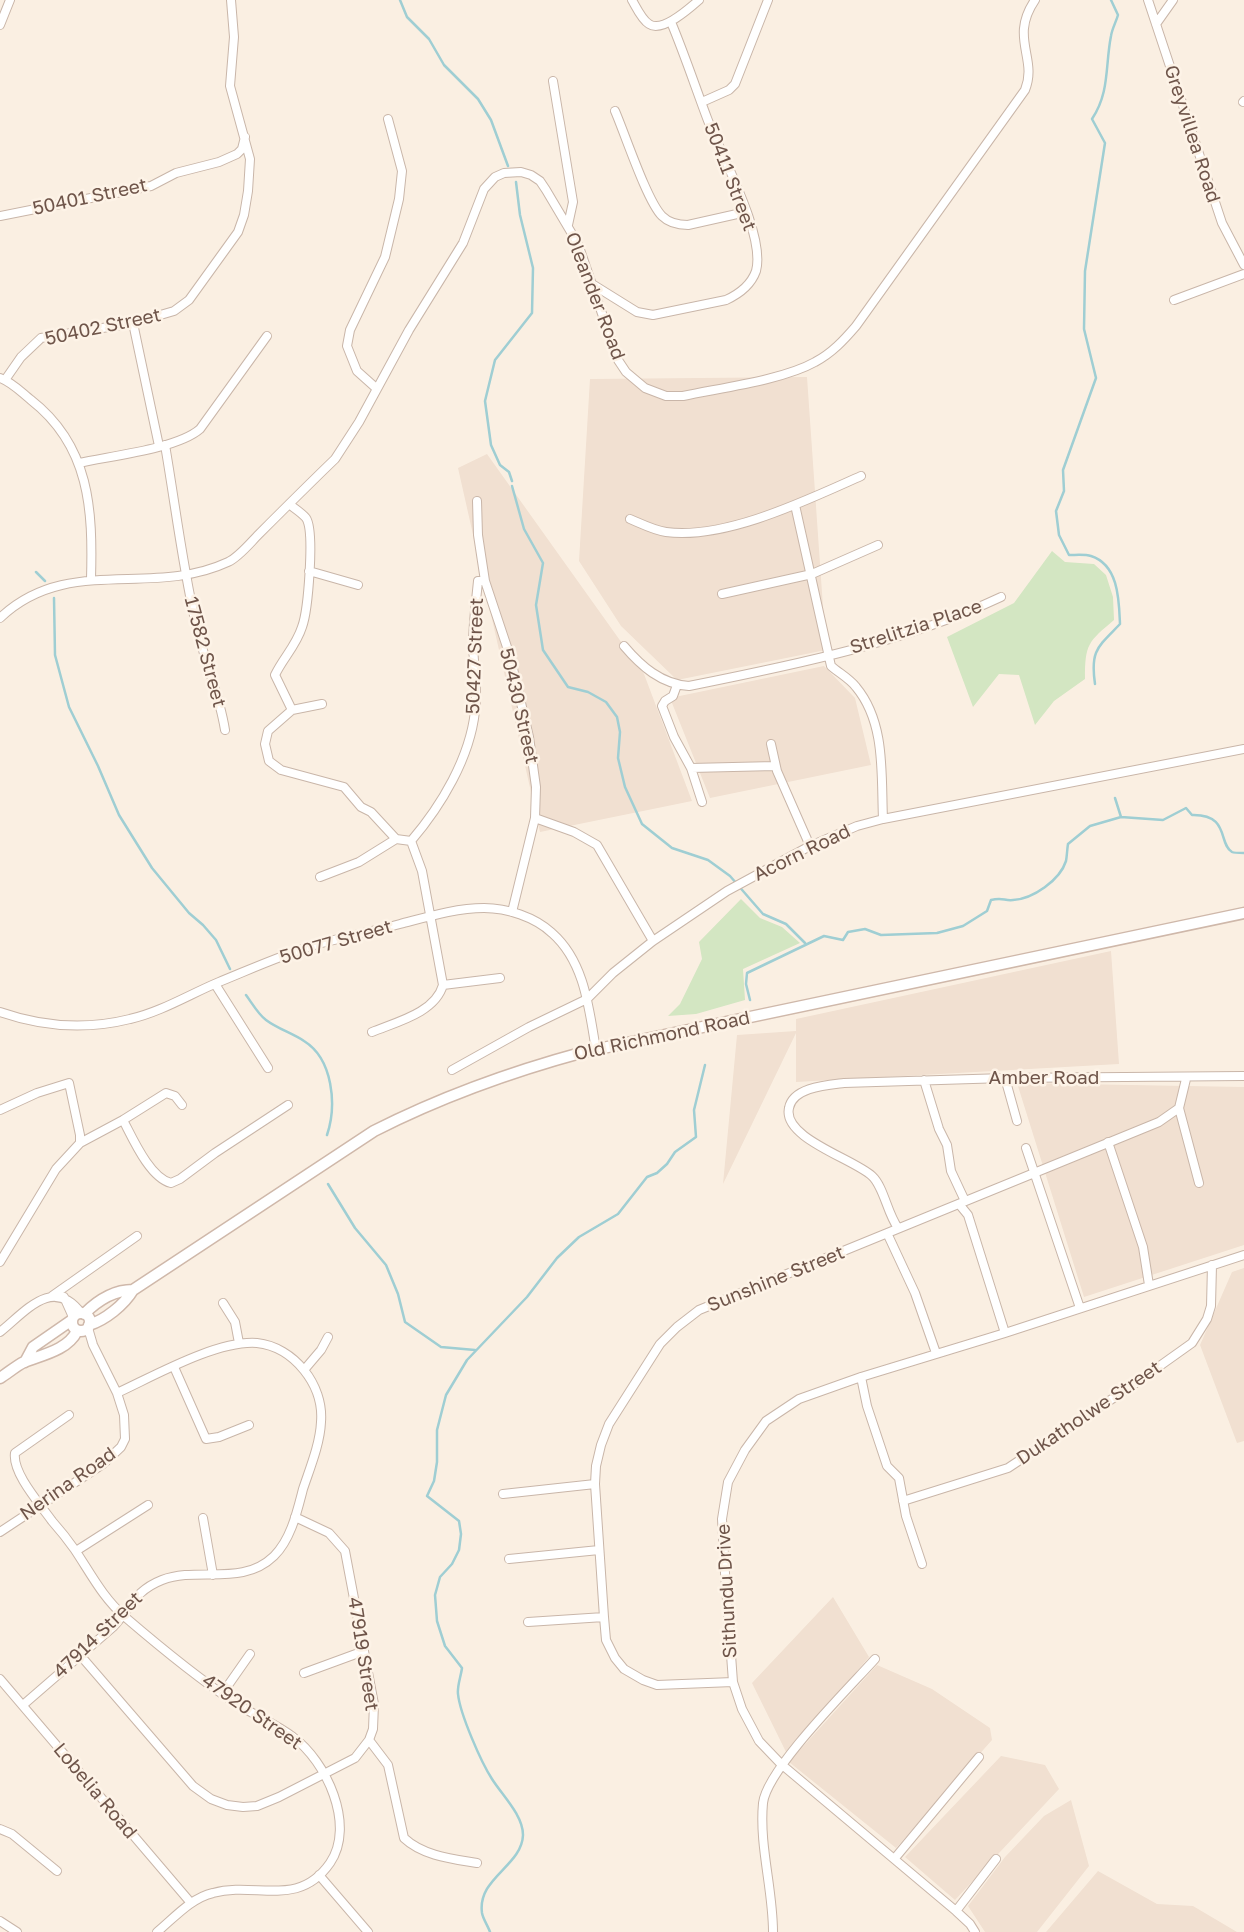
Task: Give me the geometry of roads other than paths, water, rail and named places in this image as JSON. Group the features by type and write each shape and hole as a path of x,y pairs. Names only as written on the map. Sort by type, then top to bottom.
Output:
{"street":[{"path":"0,25 10,0"},
{"name":"50402 Street","path":"3,379 41,338 133,323 162,316 184,304 238,232 244,215 250,151 230,81 234,37 231,0"},
{"path":"632,0 650,25 671,22 699,0"},
{"path":"702,102 729,90 735,84 768,0"},
{"name":"Oleander Road","path":"0,618 10,608 53,586 90,579 129,580 185,574 231,561 335,459 359,422 409,330 463,243 488,183 504,173 521,172 540,181 578,244 618,360 626,372 645,388 666,396 683,396 792,372 816,362 831,352 856,326 1025,90 1028,77 1023,25 1026,12 1035,0"},
{"name":"Greyvillea Road","path":"1148,0 1222,223 1244,265"},
{"path":"1156,24 1173,0"},
{"name":"50411 Street","path":"592,284 637,312 653,315 726,300 745,287 757,269 757,255 735,178 671,22"},
{"path":"553,81 573,202 568,225"},
{"path":"615,111 654,205 664,219 678,225 688,225 746,212"},
{"path":"376,388 351,363 347,346 350,330 385,257 399,199 402,171 387,119"},
{"name":"50401 Street","path":"0,216 151,186 176,173 225,160 237,154 243,148 245,135"},
{"path":"1174,300 1244,274"},
{"name":"17582 Street","path":"133,323 162,445 198,635 221,706 225,730"},
{"path":"79,463 187,439 200,429 267,336"},
{"path":"3,379 45,411 60,428 79,463 91,509 90,579"},
{"path":"630,519 663,531 692,533 737,524 795,505 861,477"},
{"name":"50430 Street","path":"477,501 482,581 510,656 529,737 536,787 535,818 512,912"},
{"path":"289,504 306,519 310,533 303,626 291,652 275,675 292,710"},
{"path":"795,505 830,656"},
{"path":"722,594 812,574 878,545"},
{"path":"309,571 358,585"},
{"name":"50427 Street","path":"411,841 429,820 456,774 472,729 477,691 473,644 482,581"},
{"name":"Strelitzia Place","path":"677,685 689,686 830,656 954,618 1001,597"},
{"path":"624,646 644,668 677,685 673,696 662,706 674,737 691,768 702,802"},
{"name":"Strelitzia Place","path":"830,656 831,666 855,685 873,718 878,736 883,819"},
{"path":"322,704 292,710 268,731 265,737 266,752 274,766 344,787 361,807 371,812 396,839"},
{"path":"771,744 775,766 810,846"},
{"name":"Acorn Road","path":"452,1070 529,1027 587,999 653,941 727,891 810,846 857,826 1244,749"},
{"path":"691,768 775,766"},
{"path":"535,818 574,832 597,845 653,941"},
{"path":"320,877 359,862 396,839 411,841 422,871 443,985 440,995 413,1015 372,1032"},
{"name":"50077 Street","path":"0,1012 43,1024 93,1025 133,1019 316,945 431,916 486,908 533,919 553,933 575,961 587,999 596,1050"},
{"name":"Old Richmond Road","path":"0,1378 25,1362 41,1357 68,1342 100,1301 115,1293 132,1290 374,1130 414,1110 487,1080 596,1050 1244,913"},
{"path":"443,985 500,978"},
{"path":"215,984 268,1068"},
{"name":"Amber Road","path":"898,1228 889,1217 880,1187 873,1177 819,1145 788,1120 789,1104 797,1096 819,1087 844,1083 1005,1078 1186,1079 1244,1076"},
{"path":"1005,1078 1017,1121"},
{"path":"1186,1079 1179,1108 1199,1183"},
{"path":"924,1080 1005,1333"},
{"path":"0,1110 37,1093 69,1083 80,1143"},
{"path":"0,1262 56,1169 80,1143 123,1121 166,1093 175,1096 181,1105"},
{"path":"123,1121 146,1162 162,1180 171,1183 288,1105"},
{"name":"Sunshine Street","path":"733,1682 657,1685 624,1669 606,1640 596,1466 608,1424 660,1345 699,1310 1159,1122 1179,1108"},
{"path":"1108,1142 1143,1247 1149,1285"},
{"path":"1026,1148 1080,1308"},
{"path":"887,1233 915,1293 936,1353"},
{"path":"0,1332 40,1300 52,1296 137,1236"},
{"name":"Sithundu Drive","path":"975,1932 956,1911 782,1765 759,1741 742,1709 733,1682 722,1519 728,1482 766,1421 799,1399 1244,1255"},
{"name":"Dukatholwe Street","path":"903,1501 1008,1468 1192,1343 1207,1319 1211,1306 1212,1265"},
{"path":"52,1296 64,1297 81,1322 117,1393"},
{"path":"223,1303 235,1322 239,1343"},
{"name":"Old Richmond Road","path":"25,1362 33,1347 81,1322"},
{"path":"304,1370 324,1347 328,1337"},
{"name":"47914 Street","path":"23,1706 123,1616 130,1602 141,1592 162,1580 177,1576 238,1575 256,1570 272,1559 283,1546 295,1517 321,1422 316,1390 304,1370 289,1356 259,1343 239,1343 174,1367 117,1393"},
{"path":"174,1367 206,1439 219,1437 249,1425"},
{"path":"861,1377 867,1406 887,1466 899,1478 912,1538 922,1564"},
{"name":"Nerina Road","path":"0,1532 103,1464 121,1447 126,1430 117,1393"},
{"name":"47920 Street","path":"69,1415 15,1453 15,1465 100,1590 123,1616 222,1693 295,1738 308,1750 332,1790 340,1813 341,1833 330,1863 319,1875"},
{"path":"503,1494 595,1484"},
{"path":"76,1551 148,1505"},
{"name":"47919 Street","path":"80,1655 193,1786 211,1799 243,1807 257,1806 324,1776 355,1758 369,1740 373,1729 374,1704 345,1551 329,1532 295,1517"},
{"path":"203,1518 213,1575"},
{"path":"509,1559 599,1550"},
{"path":"528,1622 604,1617"},
{"path":"304,1673 364,1651"},
{"path":"222,1693 250,1654"},
{"path":"773,1932 765,1864 763,1806 767,1786 782,1765 875,1659"},
{"name":"Lobelia Road","path":"0,1679 191,1903"},
{"path":"369,1740 388,1765 404,1838 425,1851 477,1863"},
{"path":"894,1858 979,1757"},
{"path":"0,1829 12,1835 57,1871"},
{"path":"956,1911 996,1859"},
{"path":"157,1932 204,1895 223,1891 293,1890 319,1875 368,1932"},
{"path":"0,1921 17,1932"}],"waterway":[{"path":"400,0 407,17 429,39 444,65 478,99 491,120 508,166"},
{"path":"1095,684 1094,664 1097,650 1120,624 1116,585 1107,567 1100,561 1089,555 1069,555 1059,535 1056,511 1064,491 1063,470 1096,378 1084,329 1085,271 1105,143 1092,119 1102,99 1111,36 1118,15 1111,0"},
{"path":"512,481 509,472 500,465 491,445 485,401 495,360 532,313 533,268 520,215 516,182"},
{"path":"512,486 524,529 543,563 536,605 543,650 568,687 588,692 606,702 617,717 620,732 618,758 625,787 642,824 672,848 708,860 730,876 763,914 786,924 805,943"},
{"path":"36,572 45,581"},
{"path":"54,598 55,655 69,707 119,815 152,868 189,913 216,940 230,969"},
{"path":"1115,798 1121,817"},
{"path":"750,1000 746,984 747,973 824,936 843,940 848,932 865,929 881,935 937,933 963,926 987,911 991,900 1021,899 1037,892 1063,868 1068,844 1090,826 1121,817 1163,820 1186,808 1192,815 1212,819 1218,824 1228,848 1233,852 1244,853"},
{"path":"246,995 263,1018 304,1041 321,1059 327,1071 332,1097 327,1135"},
{"path":"490,1932 483,1915 482,1901 486,1890 521,1846 523,1835 520,1820 492,1779 472,1738 458,1694 462,1668 445,1646 437,1621 435,1595 440,1577 452,1564 459,1550 461,1534 459,1521 427,1496 434,1481 437,1462 437,1430 446,1395 467,1360 527,1297 557,1258 579,1237 618,1214 647,1177 657,1173 675,1152 696,1137 694,1110 705,1065"},
{"path":"328,1184 355,1228 386,1265 398,1294 405,1322 441,1347 475,1350"}]}
